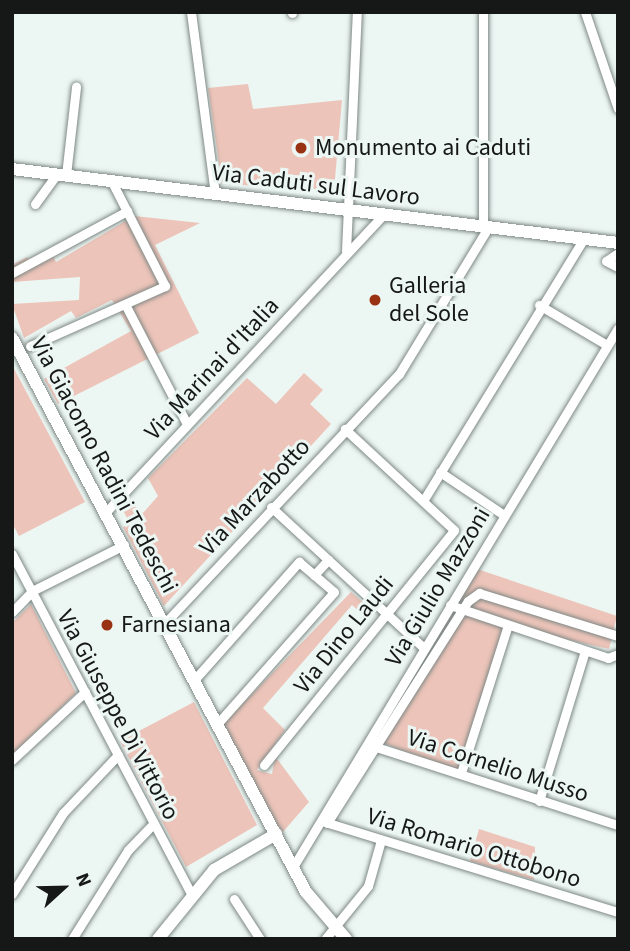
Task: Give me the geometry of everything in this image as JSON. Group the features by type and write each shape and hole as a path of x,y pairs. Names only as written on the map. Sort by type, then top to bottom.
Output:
{"main road":[{"name":"Via Caduti sul Lavoro","path":"12,169 584,238 617,245"},
{"name":"Via Giacomo Radini Tedeschi","path":"12,338 195,678 293,867 346,939"},
{"path":"158,939 191,894 214,870 276,834"}],"street":[{"path":"191,12 215,194"},
{"path":"346,251 357,12"},
{"path":"482,12 486,226"},
{"path":"585,12 618,109"},
{"path":"35,204 61,175 76,87"},
{"path":"112,182 165,286 126,306"},
{"path":"12,273 127,211"},
{"name":"Via Marinai d'Italia","path":"106,512 346,251 384,215"},
{"name":"Via Marzabotto","path":"165,623 271,507 399,374 486,226"},
{"path":"345,429 423,501 538,305 584,238"},
{"path":"617,245 606,261 618,267"},
{"path":"30,346 119,303 126,306 187,424"},
{"path":"538,305 607,345"},
{"name":"Via Giulio Mazzoni","path":"293,867 324,822 366,744 618,328"},
{"path":"440,472 504,515"},
{"name":"Via Dino Laudi","path":"264,765 454,530 423,501"},
{"path":"271,507 424,648"},
{"path":"12,612 32,592 124,545"},
{"name":"Via Giuseppe Di Vittorio","path":"12,554 16,572 32,592 191,894"},
{"path":"314,575 328,560"},
{"path":"195,678 299,562 334,592 218,723"},
{"path":"324,822 378,747 463,610 479,593 618,636"},
{"path":"450,605 608,659 618,654"},
{"path":"461,773 508,625"},
{"path":"539,801 585,651"},
{"path":"12,760 85,692"},
{"name":"Via Cornelio Musso","path":"366,744 618,825"},
{"path":"12,894 63,813 118,755"},
{"name":"Via Romario Ottobono","path":"324,822 618,912"},
{"path":"72,939 128,850 153,823"},
{"path":"325,939 369,886 381,840"},
{"path":"234,899 260,939"}],"shaded area":[{"path":"248,84 253,109 342,100 334,190 222,184 208,88"},
{"path":"134,216 200,223 155,245 199,333 58,404 44,379 131,331 112,300 76,318 71,311 24,338 12,304 79,300 80,277 12,282 12,265 27,257 31,265 52,254 56,262"},
{"path":"12,365 85,502 19,536 12,523"},
{"path":"304,373 323,390 310,404 331,424 164,606 123,527 130,523 120,505 127,499 143,513 158,496 148,478 247,378 276,404"},
{"path":"477,569 617,616 609,649 508,626 461,773 378,741"},
{"path":"351,592 366,605 360,612 352,605 263,708 285,730 257,770 272,774 275,756 309,802 282,833 223,724"},
{"path":"31,604 76,693 12,755 12,623"},
{"path":"194,702 257,825 186,867 120,741"},
{"path":"479,829 535,847 534,880 470,861"}],"place":[{"name":"Monumento ai Caduti","path":"301,148"},
{"name":"Galleria del Sole","path":"375,300"},
{"name":"Farnesiana","path":"107,625"}]}
